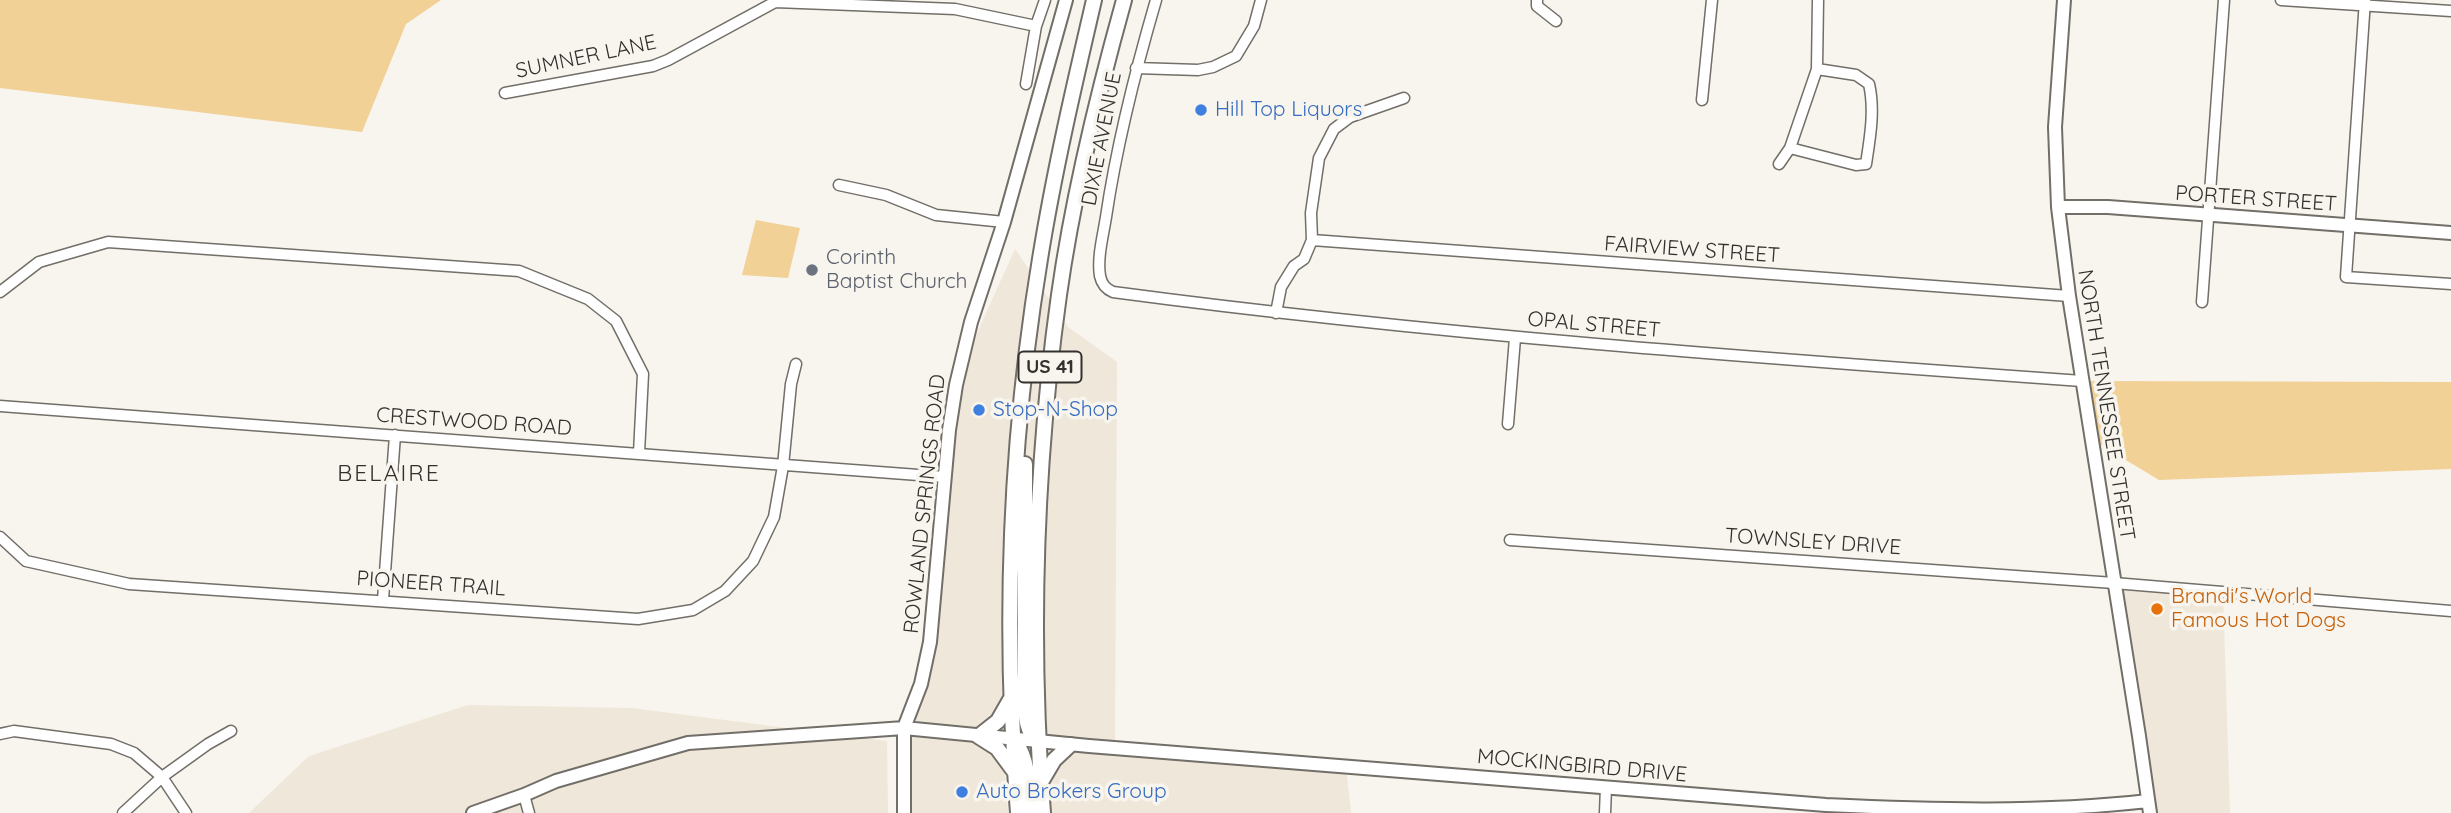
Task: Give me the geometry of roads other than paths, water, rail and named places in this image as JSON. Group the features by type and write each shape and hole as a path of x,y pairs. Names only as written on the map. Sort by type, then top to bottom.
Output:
{"main road":[{"name":"US 41","path":"1018,813 1012,740 1011,572 1019,433 1040,259 1067,116 1094,0"},
{"name":"US 41","path":"1043,813 1038,742 1037,549 1050,364 1062,273 1084,153 1124,0"},
{"path":"1019,433 1025,462 1027,720 1031,736 1038,742"},
{"path":"1011,696 998,720 978,736 997,748 1015,773"},
{"path":"1012,740 1024,760 1030,813"},
{"path":"1041,783 1054,760 1070,745"}],"street":[{"path":"1026,84 1036,26 1045,0"},
{"name":"ROWLAND SPRINGS ROAD","path":"904,813 904,728 928,658 949,430 960,366 1004,222 1066,0"},
{"name":"DIXIE AVENUE","path":"1105,287 1100,272 1101,251 1117,151 1136,68 1156,0"},
{"path":"1136,68 1198,70 1228,60 1236,55 1254,26 1261,0"},
{"path":"1537,0 1537,6 1556,21"},
{"path":"1702,100 1712,0"},
{"path":"1779,164 1790,148 1817,69 1818,0"},
{"name":"NORTH TENNESSEE STREET","path":"2064,0 2055,127 2058,207 2069,296 2149,807"},
{"path":"2202,302 2224,0"},
{"path":"2281,0 2365,3 2451,11"},
{"name":"SUMNER LANE","path":"505,93 653,66 775,2 955,9 1036,26"},
{"path":"2365,3 2346,277 2451,284"},
{"path":"1790,148 1856,165 1866,164 1870,139 1869,84 1856,75 1817,69"},
{"path":"1276,313 1280,287 1294,266 1304,259 1312,240 1311,213 1319,158 1334,129 1350,117 1404,98"},
{"path":"839,186 886,195 936,215 1004,222"},
{"name":"PORTER STREET","path":"2058,207 2091,206 2451,233"},
{"name":"FAIRVIEW STREET","path":"1312,240 2069,296"},
{"path":"0,292 39,262 108,242 519,271 588,299 616,321 643,374 639,453"},
{"name":"OPAL STREET","path":"1105,287 1113,292 1276,313 1516,338 2082,381"},
{"path":"1508,424 1516,338"},
{"name":"PIONEER TRAIL","path":"1,542 26,561 130,584 638,619 693,610 724,591 753,561 774,517 783,466 791,384 796,364"},
{"name":"CRESTWOOD ROAD","path":"0,406 945,477"},
{"path":"383,600 395,435"},
{"name":"TOWNSLEY DRIVE","path":"1510,541 2114,583 2451,611"},
{"name":"MOCKINGBIRD DRIVE","path":"473,813 556,781 688,743 904,728 1070,745 1826,805 1941,811 2149,807"},
{"path":"0,734 14,731 111,744 134,753 162,777 186,813"},
{"path":"123,813 162,777 230,731"},
{"path":"1605,813 1606,787"},
{"path":"524,795 529,813"}],"place":[{"name":"Hill Top Liquors","path":"1201,110"},
{"name":"Corinth Baptist Church","path":"812,270"},
{"name":"Stop-N-Shop","path":"979,410"},
{"name":"Brandi's World Famous Hot Dogs","path":"2157,609"},
{"name":"Auto Brokers Group","path":"962,792"}],"district":[{"name":"BELAIRE","path":"389,474"}]}
